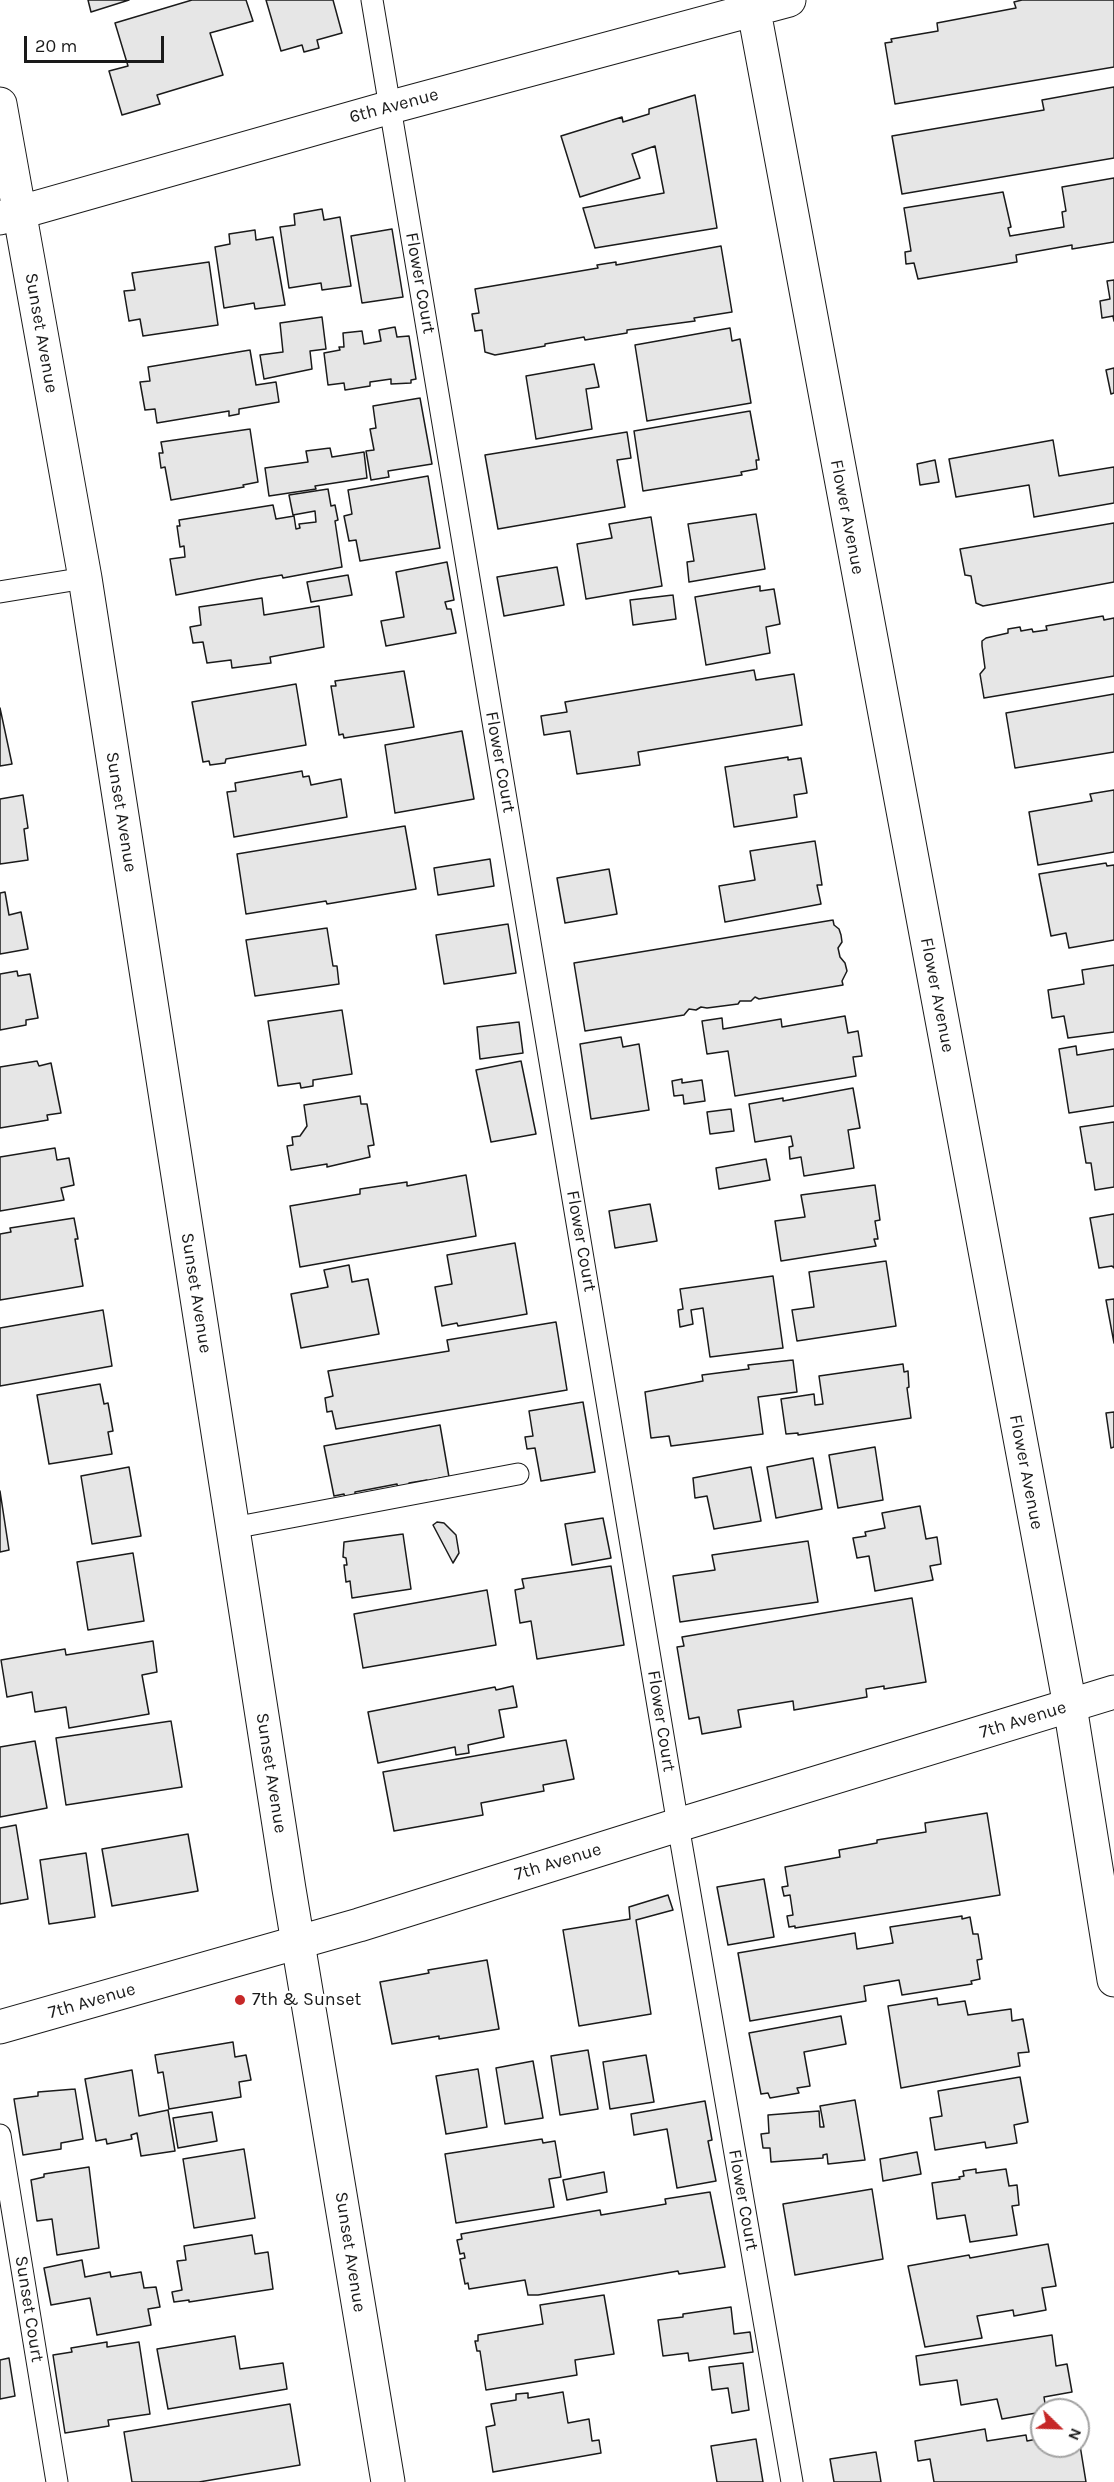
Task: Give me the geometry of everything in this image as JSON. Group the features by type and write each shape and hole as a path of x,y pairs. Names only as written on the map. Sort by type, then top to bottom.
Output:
{"street":[{"name":"6th Avenue","path":"10,216 391,107 789,0"},
{"name":"Flower Avenue","path":"754,11 1070,1706 1114,1980"},
{"name":"Sunset Avenue","path":"0,104 10,216 85,578 298,1941 388,2482"},
{"name":"7th Avenue","path":"0,2027 359,1925 1114,1692"}],"lane":[{"name":"Flower Court","path":"372,0 678,1825 792,2482"},
{"path":"0,592 85,578"},
{"path":"233,1528 518,1474"},
{"name":"Sunset Court","path":"0,2135 57,2482"}],"building":[{"path":"88,0 129,0 91,12"},
{"path":"192,0 246,0 253,21 210,33 223,75 157,95 160,104 122,115 109,71 128,66 115,23"},
{"path":"266,0 333,0 342,33 317,40 319,48 304,52 302,45 281,51"},
{"path":"1022,0 1114,0 1114,67 895,104 885,43 892,42 891,39 938,31 937,23 1016,8 1014,2"},
{"path":"1114,87 1114,158 902,194 892,136 1044,110 1042,100"},
{"path":"695,95 717,228 595,248 583,208 664,193 655,146 632,154 640,178 580,197 561,136 622,117 623,122 649,114 649,109"},
{"path":"1114,178 1114,242 1072,249 1072,245 1016,255 1017,262 918,279 914,263 906,264 905,252 911,251 904,208 1003,192 1011,227 1008,228 1010,236 1064,227 1062,212 1066,211 1062,187"},
{"path":"322,209 324,220 340,217 351,286 322,290 321,283 289,288 280,227 295,225 294,214"},
{"path":"392,229 403,297 362,303 351,236"},
{"path":"255,230 256,240 273,237 285,305 255,309 254,303 224,308 215,247 230,244 229,234"},
{"path":"721,246 732,312 694,318 695,321 627,330 627,333 585,340 584,337 495,355 485,352 482,330 475,331 472,314 479,313 475,289 598,268 597,265 616,262 616,265"},
{"path":"209,262 218,325 143,336 140,319 129,321 124,291 135,290 132,273"},
{"path":"1114,280 1114,321 1113,316 1102,318 1100,301 1110,299 1107,281"},
{"path":"322,317 326,349 310,351 312,369 264,379 260,355 283,352 280,323"},
{"path":"395,327 397,337 409,336 416,379 411,380 411,383 391,384 391,379 370,382 370,386 345,390 344,383 328,385 324,353 344,347 343,333 362,331 364,344 381,341 379,330"},
{"path":"730,328 732,341 740,339 751,403 647,421 635,345"},
{"path":"250,350 256,385 276,382 279,402 239,409 239,414 229,416 229,411 157,423 155,409 145,410 140,382 150,381 148,367"},
{"path":"594,364 599,387 586,389 592,429 536,439 526,376"},
{"path":"1114,368 1114,393 1111,394 1106,370"},
{"path":"420,398 432,464 388,471 389,477 371,480 366,451 374,450 370,429 376,428 373,406"},
{"path":"750,411 759,460 756,460 757,469 741,472 742,475 643,491 634,431"},
{"path":"250,429 258,482 243,485 244,487 171,500 165,467 161,468 159,453 163,453 161,442"},
{"path":"627,432 631,458 617,460 625,507 498,529 485,455"},
{"path":"1053,440 1059,476 1114,467 1114,503 1034,517 1029,485 956,497 949,459"},
{"path":"330,448 332,457 364,452 367,478 269,496 265,468 308,462 306,451"},
{"path":"935,460 939,482 920,485 917,464"},
{"path":"428,476 440,548 360,561 356,540 349,541 344,516 352,514 348,490"},
{"path":"328,489 331,506 335,505 338,520 335,521 342,567 283,578 282,575 258,579 176,595 170,559 185,557 184,546 180,547 177,526 180,526 179,520 273,505 276,519 294,516 296,529 300,528 299,524 316,522 315,511 293,515 289,495"},
{"path":"756,514 765,569 689,582 687,562 694,561 688,524"},
{"path":"651,517 662,586 586,599 577,544 612,538 609,524"},
{"path":"1114,523 1114,582 983,606 976,603 971,576 965,575 960,549"},
{"path":"447,562 454,600 445,602 447,609 451,609 456,633 386,646 381,621 404,617 396,572"},
{"path":"557,567 564,605 504,616 497,577"},
{"path":"348,575 352,595 311,602 307,582"},
{"path":"760,586 760,591 774,589 780,624 766,627 770,653 706,665 695,597"},
{"path":"673,595 676,619 633,625 630,600"},
{"path":"262,598 264,615 319,606 324,647 270,657 271,663 232,668 231,660 207,663 203,642 193,643 190,627 201,625 199,607"},
{"path":"1103,616 1104,620 1114,618 1114,676 984,698 980,674 985,668 982,641 986,638 1008,633 1008,629 1020,627 1021,631 1032,629 1033,632 1047,630 1046,626"},
{"path":"754,670 756,680 794,674 802,725 638,752 640,765 577,774 570,731 544,735 541,716 567,712 565,702"},
{"path":"404,671 414,727 344,738 343,734 339,735 331,686 336,686 335,681"},
{"path":"296,684 306,745 226,759 225,763 210,765 209,761 203,762 192,702"},
{"path":"1114,694 1114,752 1015,768 1006,713"},
{"path":"0,708 12,764 0,766"},
{"path":"462,731 474,799 395,813 385,745"},
{"path":"788,757 788,760 801,758 807,793 794,795 797,817 734,827 725,767"},
{"path":"302,771 303,777 309,776 311,785 341,779 347,817 234,837 227,792 236,791 235,783"},
{"path":"1114,790 1114,852 1038,865 1029,812 1092,801 1090,794"},
{"path":"23,795 28,828 24,829 28,860 0,864 0,799"},
{"path":"405,826 416,889 327,904 326,901 246,914 237,854"},
{"path":"815,841 822,885 817,885 821,904 725,922 719,886 755,880 750,851"},
{"path":"490,859 494,886 438,895 434,868"},
{"path":"1106,863 1107,866 1114,865 1114,940 1069,948 1066,933 1051,936 1039,874"},
{"path":"609,869 617,914 565,923 557,878"},
{"path":"5,892 9,915 21,912 28,949 0,954 0,893"},
{"path":"833,920 841,935 842,942 838,948 847,971 842,981 843,985 759,999 755,997 751,1001 740,1001 738,1004 689,1009 684,1015 585,1031 574,963"},
{"path":"508,924 516,973 444,984 436,935"},
{"path":"327,928 333,966 337,966 339,984 255,996 246,940"},
{"path":"1114,965 1114,1032 1068,1038 1064,1016 1052,1018 1048,990 1084,984 1082,970"},
{"path":"17,971 18,976 30,974 38,1018 26,1020 26,1025 0,1030 0,974"},
{"path":"342,1010 352,1074 313,1080 313,1086 301,1088 300,1083 278,1086 268,1021"},
{"path":"845,1016 848,1033 858,1031 862,1056 853,1057 856,1076 735,1096 728,1051 707,1054 702,1021 722,1018 723,1029 781,1019 782,1027"},
{"path":"519,1022 523,1053 480,1059 477,1027"},
{"path":"621,1037 623,1047 639,1044 649,1110 591,1119 580,1044"},
{"path":"1076,1046 1077,1055 1114,1049 1114,1106 1069,1113 1059,1049"},
{"path":"37,1061 39,1066 51,1063 61,1113 47,1115 48,1120 0,1128 0,1067"},
{"path":"521,1061 536,1134 491,1142 476,1070"},
{"path":"682,1079 682,1083 702,1080 705,1101 684,1104 683,1095 674,1096 672,1081"},
{"path":"853,1088 860,1128 848,1130 854,1168 804,1176 801,1157 790,1159 789,1147 793,1146 791,1136 755,1142 749,1104 783,1098 783,1101"},
{"path":"360,1096 361,1104 367,1104 374,1145 368,1146 370,1157 327,1167 327,1164 291,1170 287,1146 293,1145 292,1137 300,1136 307,1126 304,1105"},
{"path":"731,1109 734,1131 710,1134 707,1112"},
{"path":"1114,1122 1114,1187 1095,1190 1091,1163 1086,1163 1080,1127"},
{"path":"55,1148 57,1160 69,1158 74,1185 61,1188 64,1200 0,1211 0,1157"},
{"path":"766,1159 770,1180 719,1189 716,1168"},
{"path":"466,1175 476,1236 300,1267 290,1206 360,1194 360,1189 407,1182 407,1186"},
{"path":"875,1185 880,1220 875,1221 878,1239 874,1239 876,1246 781,1261 775,1221 805,1217 801,1195"},
{"path":"650,1204 657,1241 615,1248 609,1211"},
{"path":"1114,1214 1114,1268 1112,1266 1099,1268 1090,1218"},
{"path":"74,1218 83,1286 0,1300 0,1234 11,1232 10,1228"},
{"path":"515,1243 527,1314 458,1326 457,1323 442,1326 435,1287 452,1284 447,1255"},
{"path":"886,1261 896,1326 797,1341 792,1310 814,1307 809,1272"},
{"path":"349,1265 352,1282 368,1279 379,1334 301,1348 291,1294 328,1287 324,1270"},
{"path":"773,1276 783,1348 710,1357 703,1308 691,1310 693,1324 680,1327 678,1310 683,1309 680,1289"},
{"path":"1114,1299 1114,1343 1106,1300"},
{"path":"103,1310 112,1366 0,1386 0,1328"},
{"path":"556,1322 567,1390 336,1429 332,1411 327,1412 325,1398 333,1396 328,1371 449,1351 447,1340"},
{"path":"793,1360 797,1392 758,1397 763,1434 671,1446 669,1436 651,1438 645,1392 703,1381 702,1375 749,1369 748,1365"},
{"path":"903,1364 904,1372 908,1371 909,1387 907,1388 911,1418 798,1435 798,1433 786,1434 781,1399 814,1394 815,1405 823,1404 819,1376"},
{"path":"100,1384 104,1404 108,1403 113,1431 108,1432 112,1454 49,1464 37,1395"},
{"path":"583,1402 595,1472 541,1481 535,1448 527,1449 525,1437 533,1436 529,1411"},
{"path":"1114,1412 1114,1447 1111,1448 1106,1413"},
{"path":"440,1425 449,1477 439,1478 440,1482 428,1484 427,1480 409,1483 410,1487 398,1489 397,1484 355,1492 355,1496 345,1498 344,1494 334,1496 324,1446"},
{"path":"875,1447 883,1500 838,1508 829,1455"},
{"path":"813,1458 822,1509 776,1518 767,1467"},
{"path":"129,1467 141,1536 92,1544 81,1476"},
{"path":"751,1467 761,1521 714,1529 707,1496 695,1498 693,1478"},
{"path":"0,1491 9,1550 0,1552"},
{"path":"920,1506 926,1539 937,1537 941,1564 930,1566 933,1580 875,1591 869,1556 857,1558 853,1538 866,1536 865,1532 885,1528 882,1513"},
{"path":"603,1518 611,1558 572,1565 565,1524"},
{"path":"437,1522 444,1523 456,1535 459,1553 453,1563 433,1525"},
{"path":"403,1534 411,1589 352,1598 350,1581 346,1582 344,1565 347,1565 346,1558 343,1557 344,1542"},
{"path":"808,1541 818,1602 680,1622 673,1576 715,1570 712,1555"},
{"path":"133,1553 144,1621 88,1630 77,1562"},
{"path":"611,1566 624,1645 537,1659 531,1621 520,1623 515,1590 524,1588 522,1579"},
{"path":"487,1590 496,1645 363,1668 354,1614"},
{"path":"912,1598 926,1682 884,1689 884,1686 866,1689 867,1697 794,1710 793,1701 738,1710 741,1727 702,1734 699,1717 689,1719 677,1647 684,1646 682,1637"},
{"path":"153,1641 157,1672 142,1675 149,1714 69,1728 66,1707 35,1712 32,1692 7,1697 1,1660 65,1649 66,1655"},
{"path":"513,1686 517,1707 499,1710 504,1737 468,1745 469,1753 456,1755 455,1747 378,1763 368,1712 495,1687 496,1690"},
{"path":"171,1721 182,1787 66,1805 56,1738"},
{"path":"566,1740 574,1779 543,1785 544,1791 481,1803 483,1815 394,1831 383,1772"},
{"path":"35,1741 47,1808 0,1817 0,1747"},
{"path":"987,1813 1000,1895 795,1928 795,1926 789,1927 787,1916 793,1915 790,1895 784,1896 782,1887 788,1886 785,1867 840,1857 839,1850 877,1843 877,1840 926,1832 925,1823"},
{"path":"16,1825 28,1899 0,1904 0,1828"},
{"path":"188,1834 198,1891 112,1906 102,1849"},
{"path":"86,1853 95,1917 49,1924 40,1860"},
{"path":"764,1879 774,1937 728,1945 717,1887"},
{"path":"668,1895 673,1910 636,1920 651,2014 579,2026 563,1930 630,1919 629,1907"},
{"path":"962,1916 962,1919 970,1917 973,1934 978,1934 982,1959 977,1960 980,1979 971,1981 972,1984 902,1995 899,1980 864,1986 866,2001 750,2021 738,1953 855,1933 857,1949 893,1943 890,1927"},
{"path":"487,1960 499,2029 392,2044 380,1982 429,1973 428,1970"},
{"path":"937,1998 938,2005 965,2001 968,2015 1011,2009 1012,2021 1023,2019 1029,2052 1018,2053 1020,2066 901,2088 888,2006"},
{"path":"841,2016 846,2044 804,2052 810,2086 797,2088 799,2093 770,2098 768,2093 761,2094 749,2033"},
{"path":"233,2042 235,2057 246,2055 251,2080 239,2082 241,2097 169,2109 163,2072 158,2073 155,2055"},
{"path":"588,2050 598,2109 560,2115 551,2056"},
{"path":"646,2055 654,2102 610,2109 603,2062"},
{"path":"533,2061 543,2118 505,2124 496,2068"},
{"path":"478,2069 487,2127 446,2134 436,2076"},
{"path":"132,2070 139,2116 168,2110 175,2151 141,2156 137,2133 131,2135 132,2139 107,2144 106,2139 96,2141 85,2079"},
{"path":"1020,2077 1028,2122 1014,2125 1017,2143 986,2148 985,2142 935,2150 930,2118 942,2116 938,2091"},
{"path":"75,2089 83,2139 61,2143 61,2149 23,2155 14,2099 38,2096 38,2092"},
{"path":"855,2100 865,2160 828,2164 827,2154 823,2155 823,2158 771,2162 770,2148 763,2148 761,2134 769,2133 768,2115 819,2111 820,2127 824,2127 820,2106"},
{"path":"705,2101 712,2140 708,2141 716,2181 677,2188 667,2129 634,2135 631,2114"},
{"path":"212,2112 217,2141 178,2148 173,2118"},
{"path":"542,2139 543,2143 555,2141 561,2177 549,2179 554,2207 456,2223 445,2154"},
{"path":"244,2149 255,2218 194,2228 183,2159"},
{"path":"917,2152 921,2174 883,2181 880,2159"},
{"path":"89,2167 99,2248 57,2255 52,2219 37,2221 31,2180 44,2177 44,2174"},
{"path":"976,2169 976,2173 1006,2169 1009,2186 1017,2185 1019,2205 1012,2206 1017,2235 970,2242 965,2215 937,2219 932,2183 960,2179 959,2177 964,2176 963,2171"},
{"path":"604,2172 607,2192 567,2200 563,2180"},
{"path":"872,2189 883,2259 795,2275 783,2204"},
{"path":"710,2192 725,2267 679,2274 678,2271 538,2295 528,2295 525,2280 469,2289 468,2283 465,2284 460,2259 465,2258 464,2253 460,2254 457,2240 462,2239 461,2234 600,2210 601,2215 666,2204 665,2199"},
{"path":"252,2235 255,2254 268,2252 273,2289 189,2302 189,2300 174,2302 172,2292 182,2290 177,2261 186,2260 184,2246"},
{"path":"1048,2244 1056,2286 1042,2288 1046,2310 1014,2316 1013,2310 977,2316 982,2338 925,2347 908,2266"},
{"path":"82,2260 85,2277 110,2272 111,2277 141,2272 144,2288 156,2287 160,2307 148,2309 151,2325 97,2335 90,2298 51,2305 44,2268"},
{"path":"604,2295 614,2354 575,2360 577,2375 486,2390 480,2351 477,2351 475,2341 478,2341 478,2335 543,2324 540,2305"},
{"path":"731,2307 734,2334 750,2332 753,2352 689,2361 688,2353 663,2356 658,2320"},
{"path":"1052,2335 1056,2366 1067,2364 1072,2392 1044,2398 1030,2398 1030,2414 1002,2419 997,2399 961,2405 957,2380 920,2385 916,2356"},
{"path":"235,2336 240,2369 283,2363 287,2389 168,2409 157,2349"},
{"path":"107,2342 107,2347 139,2342 150,2414 108,2420 109,2426 65,2433 53,2355 72,2352 71,2348"},
{"path":"9,2358 15,2396 0,2399 0,2360"},
{"path":"743,2363 749,2410 732,2413 728,2388 712,2390 709,2367"},
{"path":"563,2392 568,2423 589,2419 592,2441 599,2440 601,2453 493,2472 486,2427 495,2425 491,2404 516,2400 516,2394 528,2393 528,2398"},
{"path":"290,2404 300,2465 199,2482 132,2482 124,2432"},
{"path":"985,2429 987,2441 1026,2435 1027,2441 1030,2440 1030,2458 1082,2458 1086,2482 934,2482 930,2459 918,2461 915,2441"},
{"path":"756,2439 763,2482 717,2482 711,2446"},
{"path":"876,2452 881,2482 834,2482 830,2459"}],"place":[{"name":"7th & Sunset","path":"240,2000"}]}
